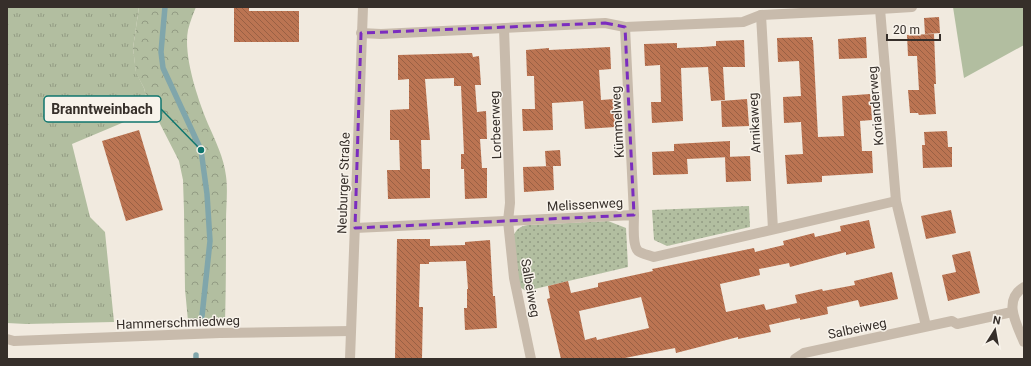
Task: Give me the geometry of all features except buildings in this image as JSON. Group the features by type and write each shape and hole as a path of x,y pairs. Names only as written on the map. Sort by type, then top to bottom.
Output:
{"street":[{"name":"Neuburger Straße","path":"350,359 363,7"},
{"path":"361,33 381,34 605,23 625,27 743,22 761,15 912,7"},
{"name":"Korianderweg","path":"880,9 896,201"},
{"name":"Arnikaweg","path":"761,15 773,229"},
{"name":"Kümmelweg","path":"625,27 634,215"},
{"name":"Lorbeerweg","path":"504,28 510,203 508,221"},
{"path":"896,201 926,326"},
{"name":"Melissenweg","path":"355,228 634,215 634,243 638,250 646,255 654,257 896,201"},
{"name":"Salbeiweg","path":"508,221 514,278 531,359"},
{"path":"1024,287 1015,294 1012,302 1012,312 1024,342"},
{"name":"Salbeiweg","path":"795,359 804,353 926,326 952,321 957,324 1012,312"},
{"name":"Hammerschmiedweg","path":"7,339 14,341 220,333 351,331"}],"highlighted area":[{"path":"605,23 625,27 634,215 355,228 361,33"}],"green space":[{"path":"7,7 139,7 133,48 136,72 144,88 148,112 72,144 90,217 105,232 114,322 7,323"},
{"path":"139,7 196,7 188,30 187,41 189,65 200,103 221,156 227,181 225,322 188,321 185,289 183,180 179,161 157,118 148,112 144,88 136,73 133,48"},
{"path":"953,7 1024,7 1024,45 964,78"},
{"path":"749,206 750,227 667,246 654,240 652,210"},
{"path":"608,221 626,228 628,267 526,291 518,286 513,237 519,228 528,225"}],"waterway":[{"path":"165,7 161,52 163,68 201,150 207,194 210,241 202,316"}],"place":[{"name":"Branntweinbach","path":"201,150"}]}
